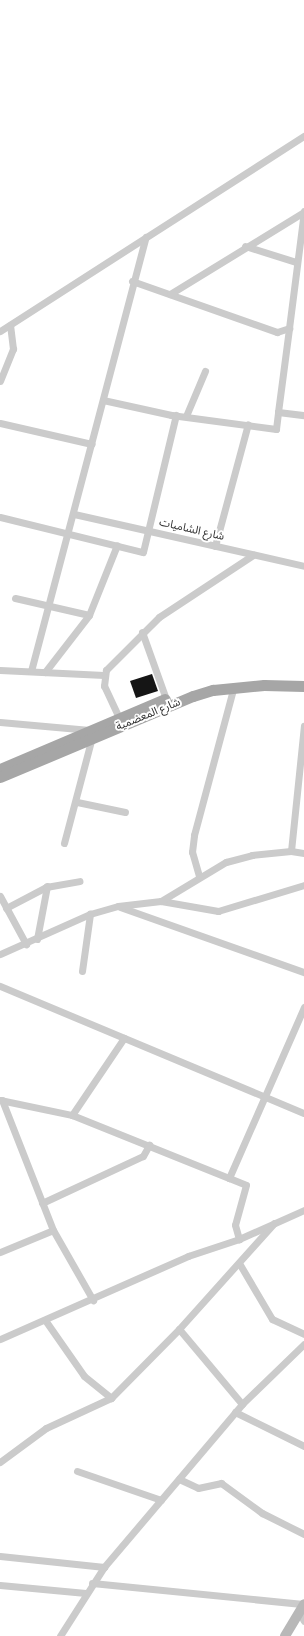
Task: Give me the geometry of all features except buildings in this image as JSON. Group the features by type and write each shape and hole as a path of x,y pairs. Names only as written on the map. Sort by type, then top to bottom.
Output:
{"main road":[{"name":"شارع المعضمية","path":"0,769 166,702 232,684 304,680"},
{"name":"شارع المعضمية","path":"166,702 213,690 264,685 304,686"},
{"name":"شارع المعضمية","path":"0,777 91,733"},
{"path":"285,1636 303,1608"}],"street":[{"path":"0,331 304,136"},
{"path":"170,294 245,246 303,212"},
{"path":"103,400 176,415 276,429 303,212"},
{"path":"32,671 47,606 74,514 92,444 132,281 146,237"},
{"path":"245,246 296,262"},
{"path":"132,281 277,332 289,328"},
{"path":"0,381 13,349 10,325"},
{"path":"186,416 205,371"},
{"path":"278,412 304,415"},
{"path":"0,517 143,552 150,531 176,415"},
{"path":"0,423 92,444"},
{"path":"215,546 248,424"},
{"name":"شارع الشاميات","path":"74,514 304,566"},
{"path":"45,672 89,615 117,545"},
{"path":"120,721 104,686 104,675 142,632 173,607 253,554"},
{"path":"15,598 89,615"},
{"path":"142,632 166,702"},
{"path":"0,670 104,675"},
{"path":"199,876 192,852 194,835 233,689"},
{"path":"0,722 91,733 77,802 64,843"},
{"path":"292,851 302,771 304,726"},
{"path":"77,802 124,812"},
{"path":"161,901 199,876 226,862 252,855 292,851 304,853"},
{"path":"6,908 47,886 79,881"},
{"path":"0,954 26,944 90,914 118,906 161,901 218,911 304,884"},
{"path":"36,939 47,886"},
{"path":"0,896 26,944"},
{"path":"118,906 304,972"},
{"path":"82,971 90,914"},
{"path":"0,986 304,1113"},
{"path":"229,1178 304,1007"},
{"path":"72,1115 124,1038"},
{"path":"1,1100 72,1115 149,1145 246,1186 235,1225 239,1239"},
{"path":"1,1100 53,1230 93,1300"},
{"path":"42,1203 143,1156 149,1145"},
{"path":"0,1339 93,1300 188,1256 239,1239 304,1209"},
{"path":"0,1462 46,1428 111,1398 179,1329 274,1223"},
{"path":"0,1252 53,1230"},
{"path":"239,1263 272,1319 304,1334"},
{"path":"45,1320 84,1376 111,1398"},
{"path":"179,1329 242,1404"},
{"path":"60,1636 92,1583 104,1567 242,1404 304,1344"},
{"path":"235,1412 304,1446"},
{"path":"77,1471 161,1500"},
{"path":"179,1479 198,1488 221,1483 262,1514 304,1534"},
{"path":"0,1556 104,1567"},
{"path":"92,1583 303,1608 304,1622"},
{"path":"0,1585 86,1593"}]}
